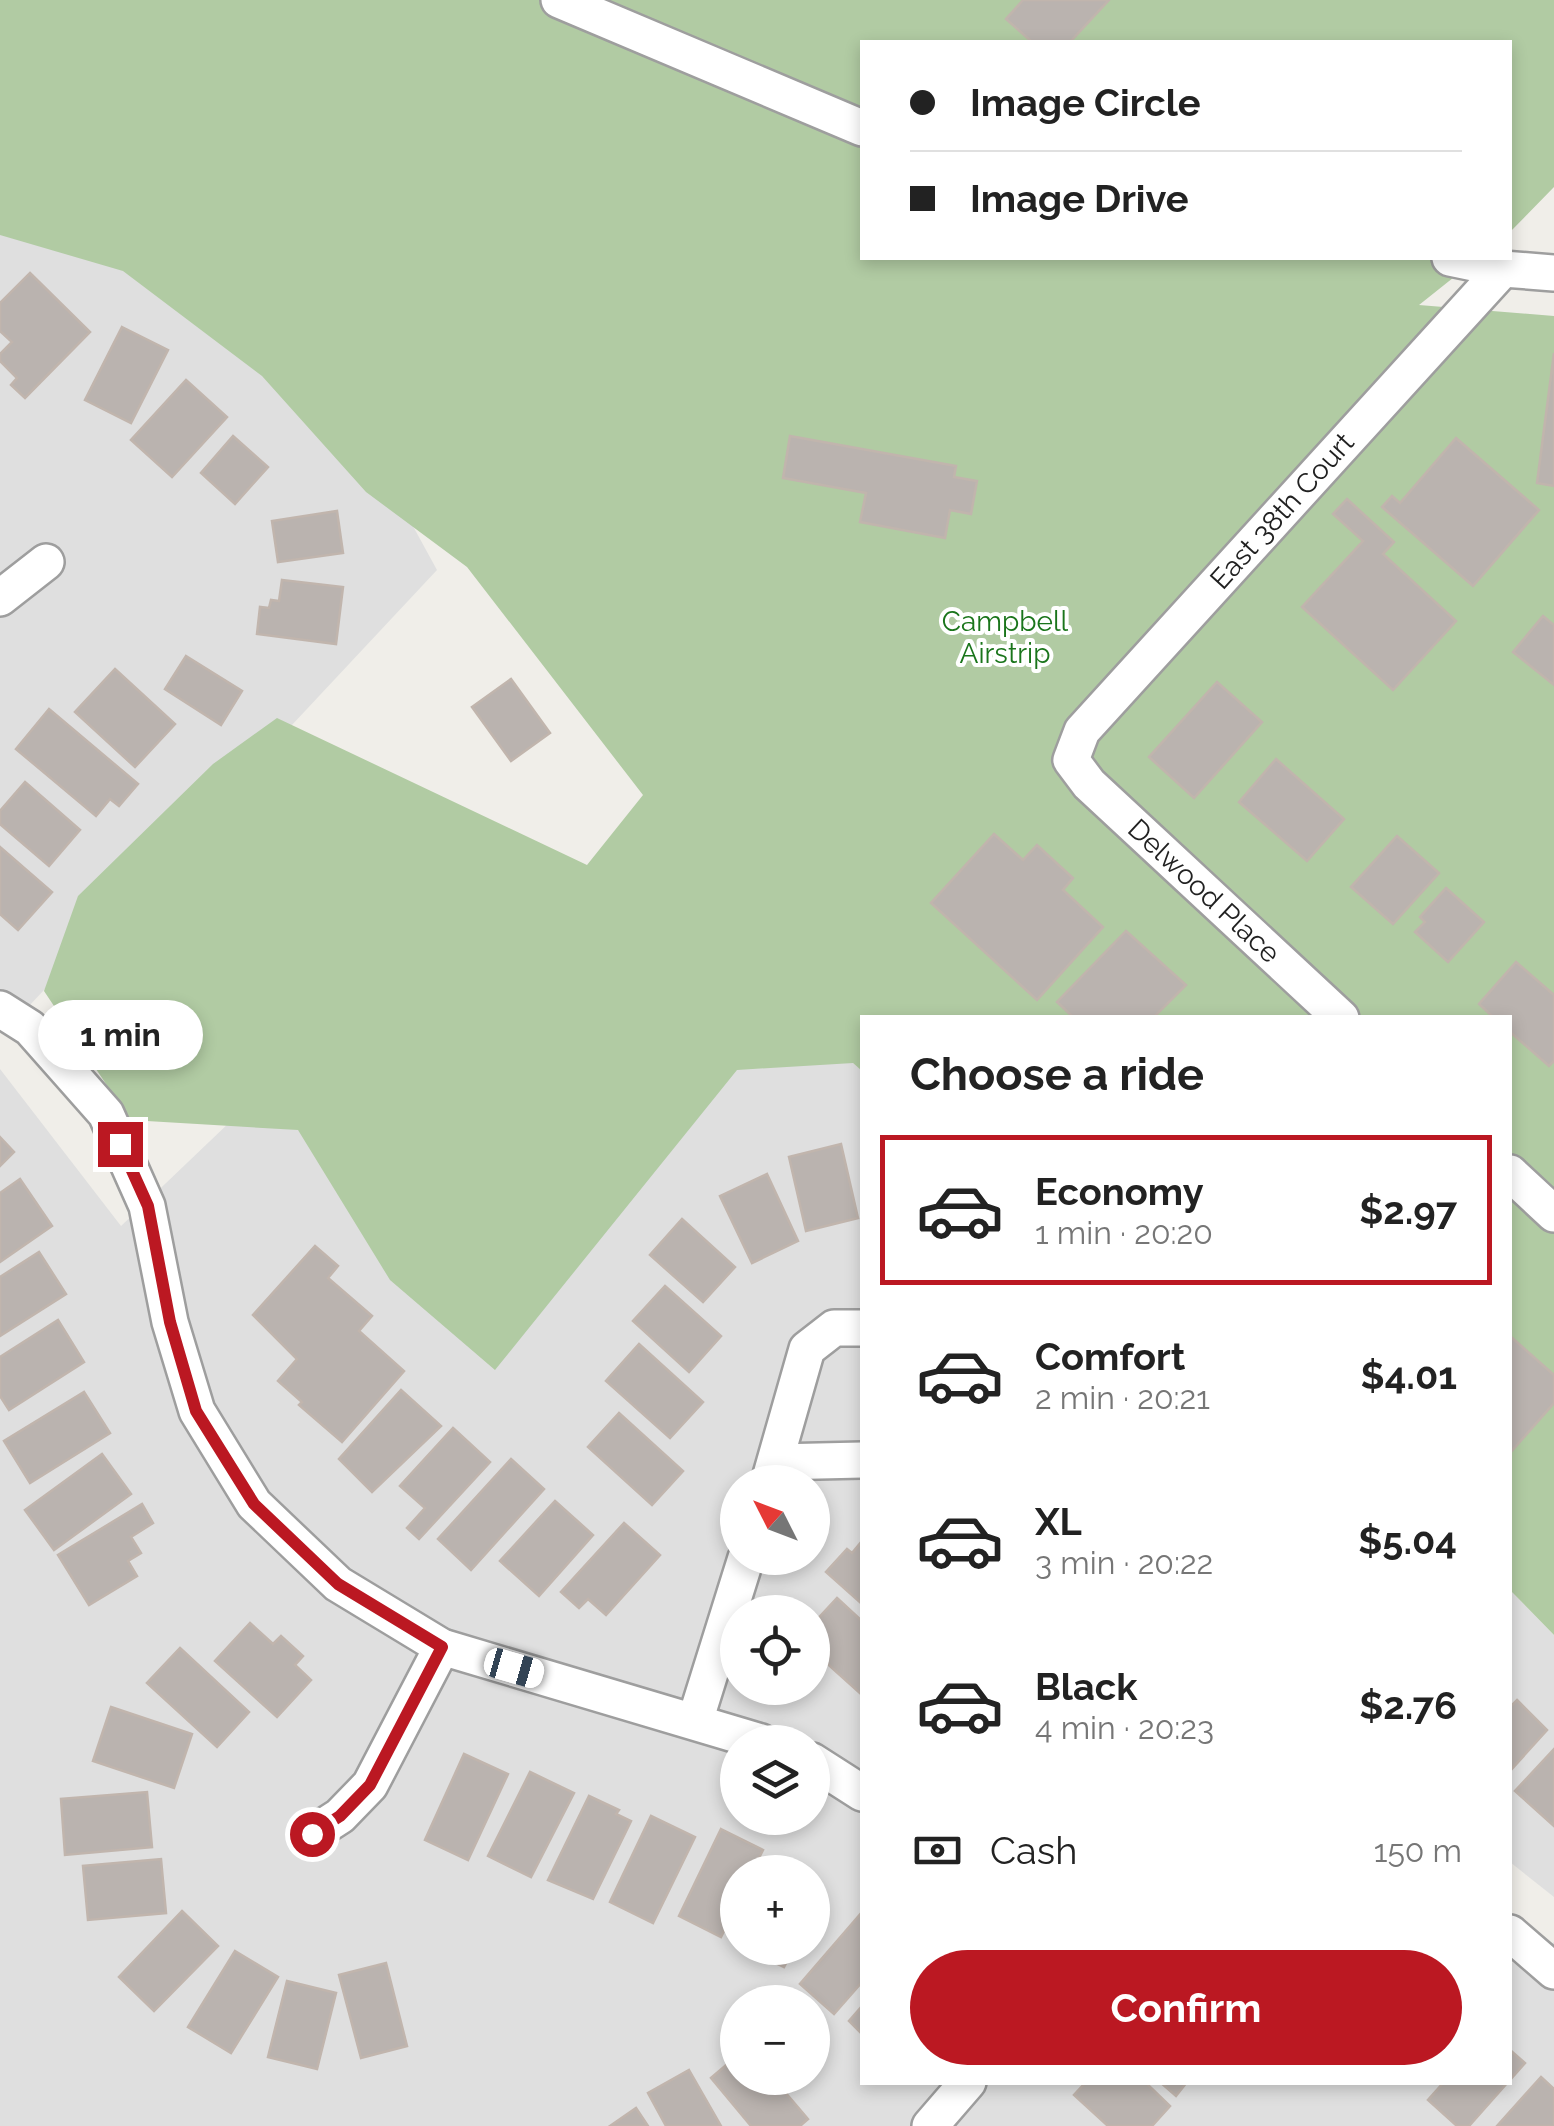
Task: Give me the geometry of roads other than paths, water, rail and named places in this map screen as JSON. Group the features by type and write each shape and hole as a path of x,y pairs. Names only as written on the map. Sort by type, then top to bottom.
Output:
{"street":[{"path":"558,0 860,127"},
{"path":"1460,260 1554,273"},
{"name":"East 38th Court","path":"1071,760 1082,731 1503,269"},
{"path":"0,598 46,562"},
{"name":"Delwood Place","path":"1071,760 1089,784 1339,1015"},
{"path":"0,1010 30,1028 106,1114 148,1206 170,1322 196,1411 254,1504 338,1584 442,1647 720,1729"},
{"path":"1512,1176 1554,1214"},
{"path":"774,1465 808,1349 834,1328 860,1328"},
{"path":"824,1465 860,1460"},
{"path":"695,1721 741,1575"},
{"path":"312,1834 340,1816 370,1785 442,1647"},
{"path":"830,1773 860,1792"},
{"path":"1512,1935 1554,1971"},
{"path":"930,2126 965,2085"}],"park label":[{"name":"Campbell Airstrip","path":"1005,637"}]}
